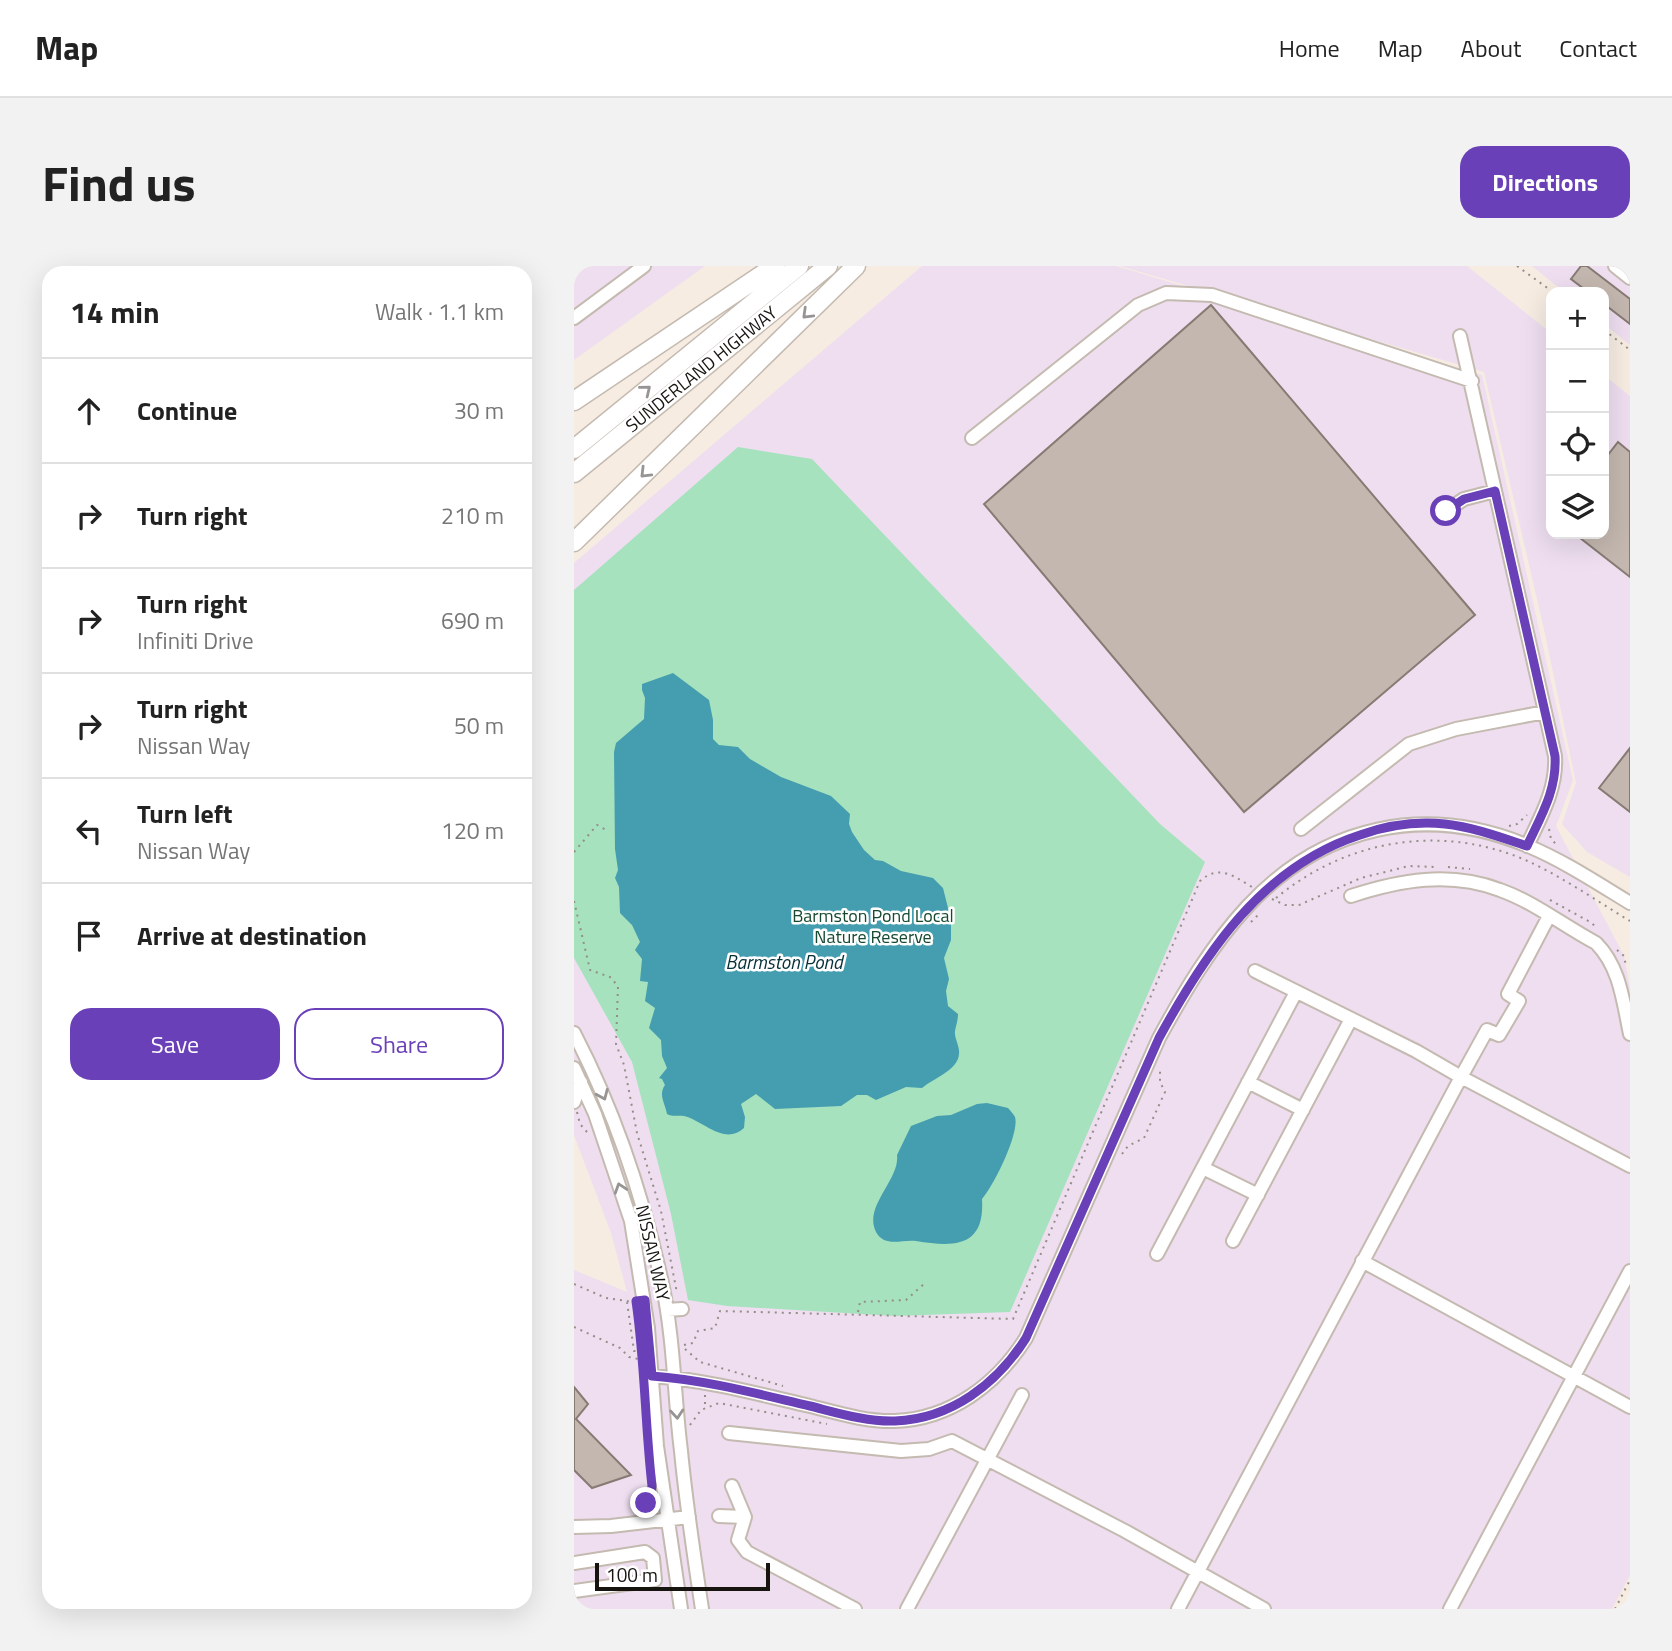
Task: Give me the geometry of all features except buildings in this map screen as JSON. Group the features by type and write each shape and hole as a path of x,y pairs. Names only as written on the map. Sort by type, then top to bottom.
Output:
{"highway":[{"path":"574,401 775,266"},
{"name":"SUNDERLAND HIGHWAY","path":"574,449 799,266"},
{"name":"SUNDERLAND HIGHWAY","path":"574,473 828,266"},
{"path":"574,542 856,266"}],"street":[{"path":"574,318 644,266"},
{"path":"1615,266 1630,278"},
{"path":"972,438 1128,312 1166,293 1212,295 1472,381"},
{"path":"1460,337 1555,756 1556,775 1551,796 1527,846"},
{"path":"1446,511 1464,499 1495,491"},
{"path":"1301,829 1409,744 1456,729 1545,712"},
{"path":"652,1376 704,1381 881,1421 912,1419 949,1407 968,1398 1001,1373 1026,1338 1159,1038 1185,992 1211,953 1255,899 1283,875 1321,850 1343,840 1396,824 1446,824 1488,832 1527,846 1564,863 1630,903"},
{"path":"1351,896 1384,885 1416,879 1447,879 1501,890 1595,943 1605,952 1614,965 1630,1034"},
{"path":"1178,1609 1461,1077 1488,1030 1499,1035 1520,1001 1508,994 1549,916"},
{"path":"1255,971 1416,1051 1630,1166"},
{"path":"1157,1254 1296,992"},
{"path":"1233,1241 1351,1019"},
{"name":"NISSAN WAY","path":"574,1033 592,1068 621,1140 675,1310 674,1377 702,1609"},
{"name":"NISSAN WAY","path":"574,1068 595,1114 631,1221 645,1300 657,1446 681,1609"},
{"path":"574,1103 581,1082"},
{"path":"1248,1082 1303,1110"},
{"path":"1203,1168 1258,1195"},
{"path":"1362,1261 1630,1407"},
{"path":"1450,1609 1630,1271"},
{"path":"907,1609 1022,1395"},
{"path":"729,1433 901,1451 929,1449 952,1441 1125,1531 1265,1609"},
{"path":"732,1486 745,1517 738,1540 747,1552 855,1609"},
{"path":"719,1516 745,1517"},
{"path":"574,1527 611,1526 689,1517"},
{"path":"574,1563 645,1552 653,1558 655,1580 574,1591"}],"path":[{"path":"1517,266 1546,288"},
{"path":"1609,334 1630,350"},
{"path":"1504,827 1517,824 1525,815 1549,827 1551,839 1564,852"},
{"path":"574,852 597,825 606,830"},
{"path":"1267,906 1309,873 1352,853 1386,844 1451,841 1491,848 1525,860 1630,921"},
{"path":"1273,900 1285,905 1299,905 1361,878 1409,866 1436,866"},
{"path":"1450,867 1475,870"},
{"path":"682,1345 693,1343 698,1331 715,1328 720,1311 1013,1319 1200,881 1217,871 1228,873 1252,887 1258,882"},
{"path":"1543,896 1592,923 1600,931"},
{"path":"574,901 590,971 610,977 618,986 616,1044 624,1065 637,1133 661,1211 677,1290 675,1310"},
{"path":"1244,930 1261,912"},
{"path":"1616,948 1624,956 1627,968"},
{"path":"1121,1155 1128,1146 1144,1138 1165,1092 1160,1082 1160,1067"},
{"path":"574,1103 580,1124 589,1134"},
{"path":"857,1314 860,1302 906,1300 925,1283"},
{"path":"574,1284 606,1298 627,1302 645,1300"},
{"path":"627,1302 634,1352 642,1351"},
{"path":"574,1327 620,1348 629,1357 642,1359"},
{"path":"700,1362 791,1388"},
{"path":"705,1407 719,1403 729,1404 835,1425"},
{"path":"634,1509 646,1503 652,1486"},
{"path":"1615,1609 1630,1580"}],"shaded area":[{"path":"574,266 705,266 574,360"},
{"path":"922,266 1116,266 1482,375 1573,780 1556,826 1624,956 1630,989 1630,1575 1612,1609 574,1609 574,1270 627,1292 611,1233 574,1135 574,563"},
{"path":"1120,266 1467,266 1546,329 1546,539 1609,539 1609,379 1630,396 1630,877 1587,852 1562,824 1576,783 1544,629 1484,372"},
{"path":"1532,266 1630,266 1630,345 1609,328 1609,287 1558,287"}],"green space":[{"name":"Barmston Pond Local Nature Reserve","path":"738,447 812,459 1160,824 1205,862 1010,1312 895,1316 727,1306 688,1300 671,1214 632,1062 574,958 574,590"}],"water":[{"name":"Barmston Pond","path":"673,673 709,700 713,739 719,745 738,747 750,759 781,777 831,796 850,814 852,832 864,850 875,860 883,861 901,871 933,878 943,888 951,920 951,940 944,958 949,979 946,991 948,1006 958,1014 955,1034 959,1054 958,1060 950,1069 922,1088 906,1087 876,1100 867,1095 857,1095 841,1106 775,1109 756,1094 741,1104 745,1117 744,1128 729,1134 714,1131 684,1116 667,1114 662,1096 665,1085 659,1078 667,1068 662,1056 661,1040 649,1028 655,1008 645,1001 648,982 640,981 642,959 635,950 640,942 632,925 620,913 619,887 615,878 618,870 615,849 614,752 616,743 644,719 645,698 642,684"},
{"path":"987,1103 1008,1108 1015,1117 1014,1135 1004,1160 982,1199 982,1215 972,1235 964,1241 943,1244 894,1242 880,1237 873,1222 874,1213 893,1174 897,1155 911,1126"}],"route":[{"path":"646,1503 652,1486 636,1301 645,1300 652,1376 704,1381 881,1421 912,1419 932,1414 968,1398 1001,1373 1026,1338 1159,1038 1211,953 1229,928 1262,892 1298,863 1321,850 1343,840 1396,824 1446,824 1488,832 1527,846 1551,796 1556,775 1555,756 1495,491 1464,499 1446,511"}]}
